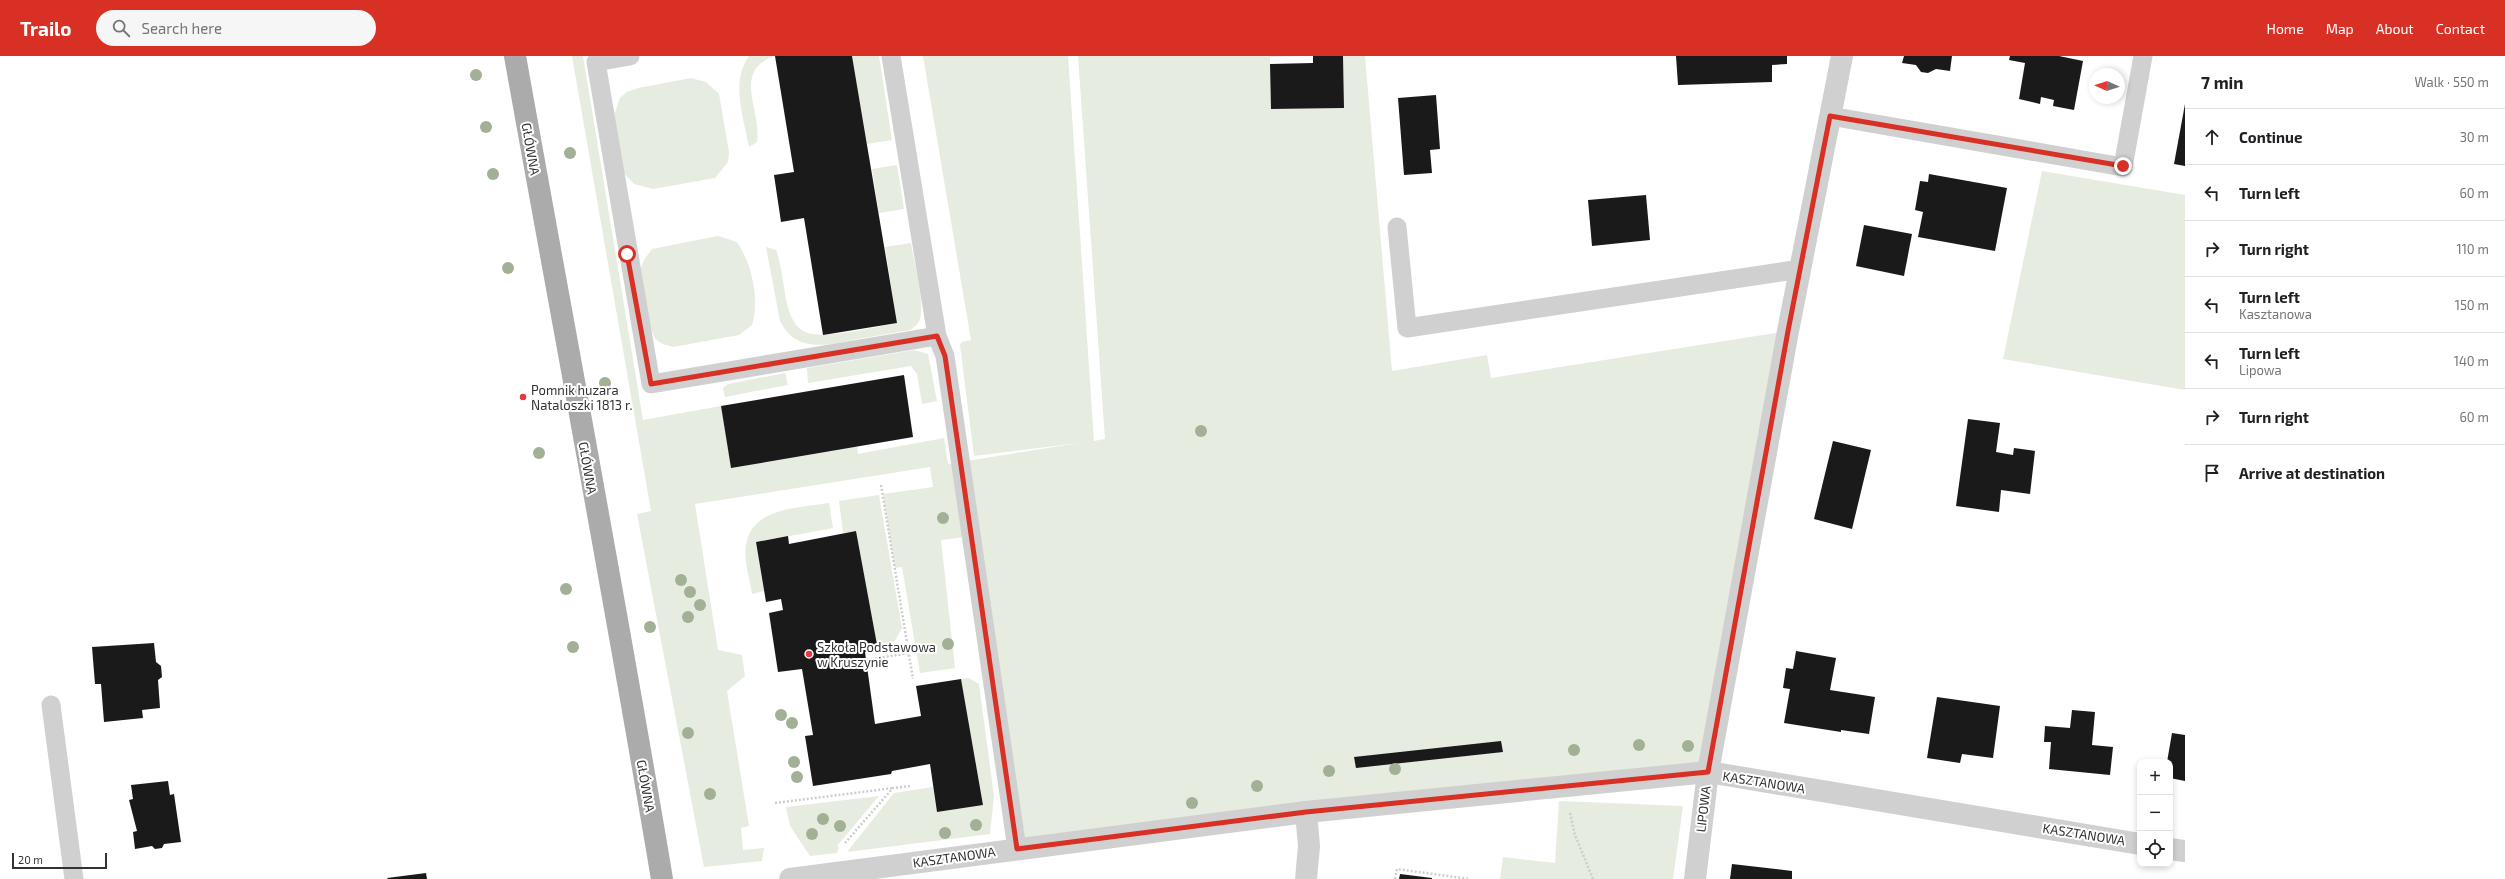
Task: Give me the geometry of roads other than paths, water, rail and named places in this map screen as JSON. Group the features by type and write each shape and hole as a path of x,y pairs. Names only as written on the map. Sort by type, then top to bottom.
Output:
{"main road":[{"name":"GŁÓWNA","path":"515,56 585,449 618,619 662,879"}],"street":[{"name":"LIPOWA","path":"1695,879 1708,772 1801,268 1842,56"},
{"name":"KASZTANOWA","path":"790,879 1306,812 1708,772 2137,844"},
{"path":"1306,812 1309,846 1306,879"},
{"path":"2173,849 2185,851"}],"lane":[{"path":"630,56 596,62 651,384 937,336"},
{"path":"891,56 937,336 945,356 1017,849"},
{"path":"1830,116 2123,166 2143,56"},
{"path":"1397,227 1407,328 1801,268"},
{"path":"51,705 74,879"}],"place":[{"name":"Pomnik huzara Nataloszki 1813 r.","path":"523,397"},
{"name":"Szkoła Podstawowa w Kruszynie","path":"809,654"}]}
